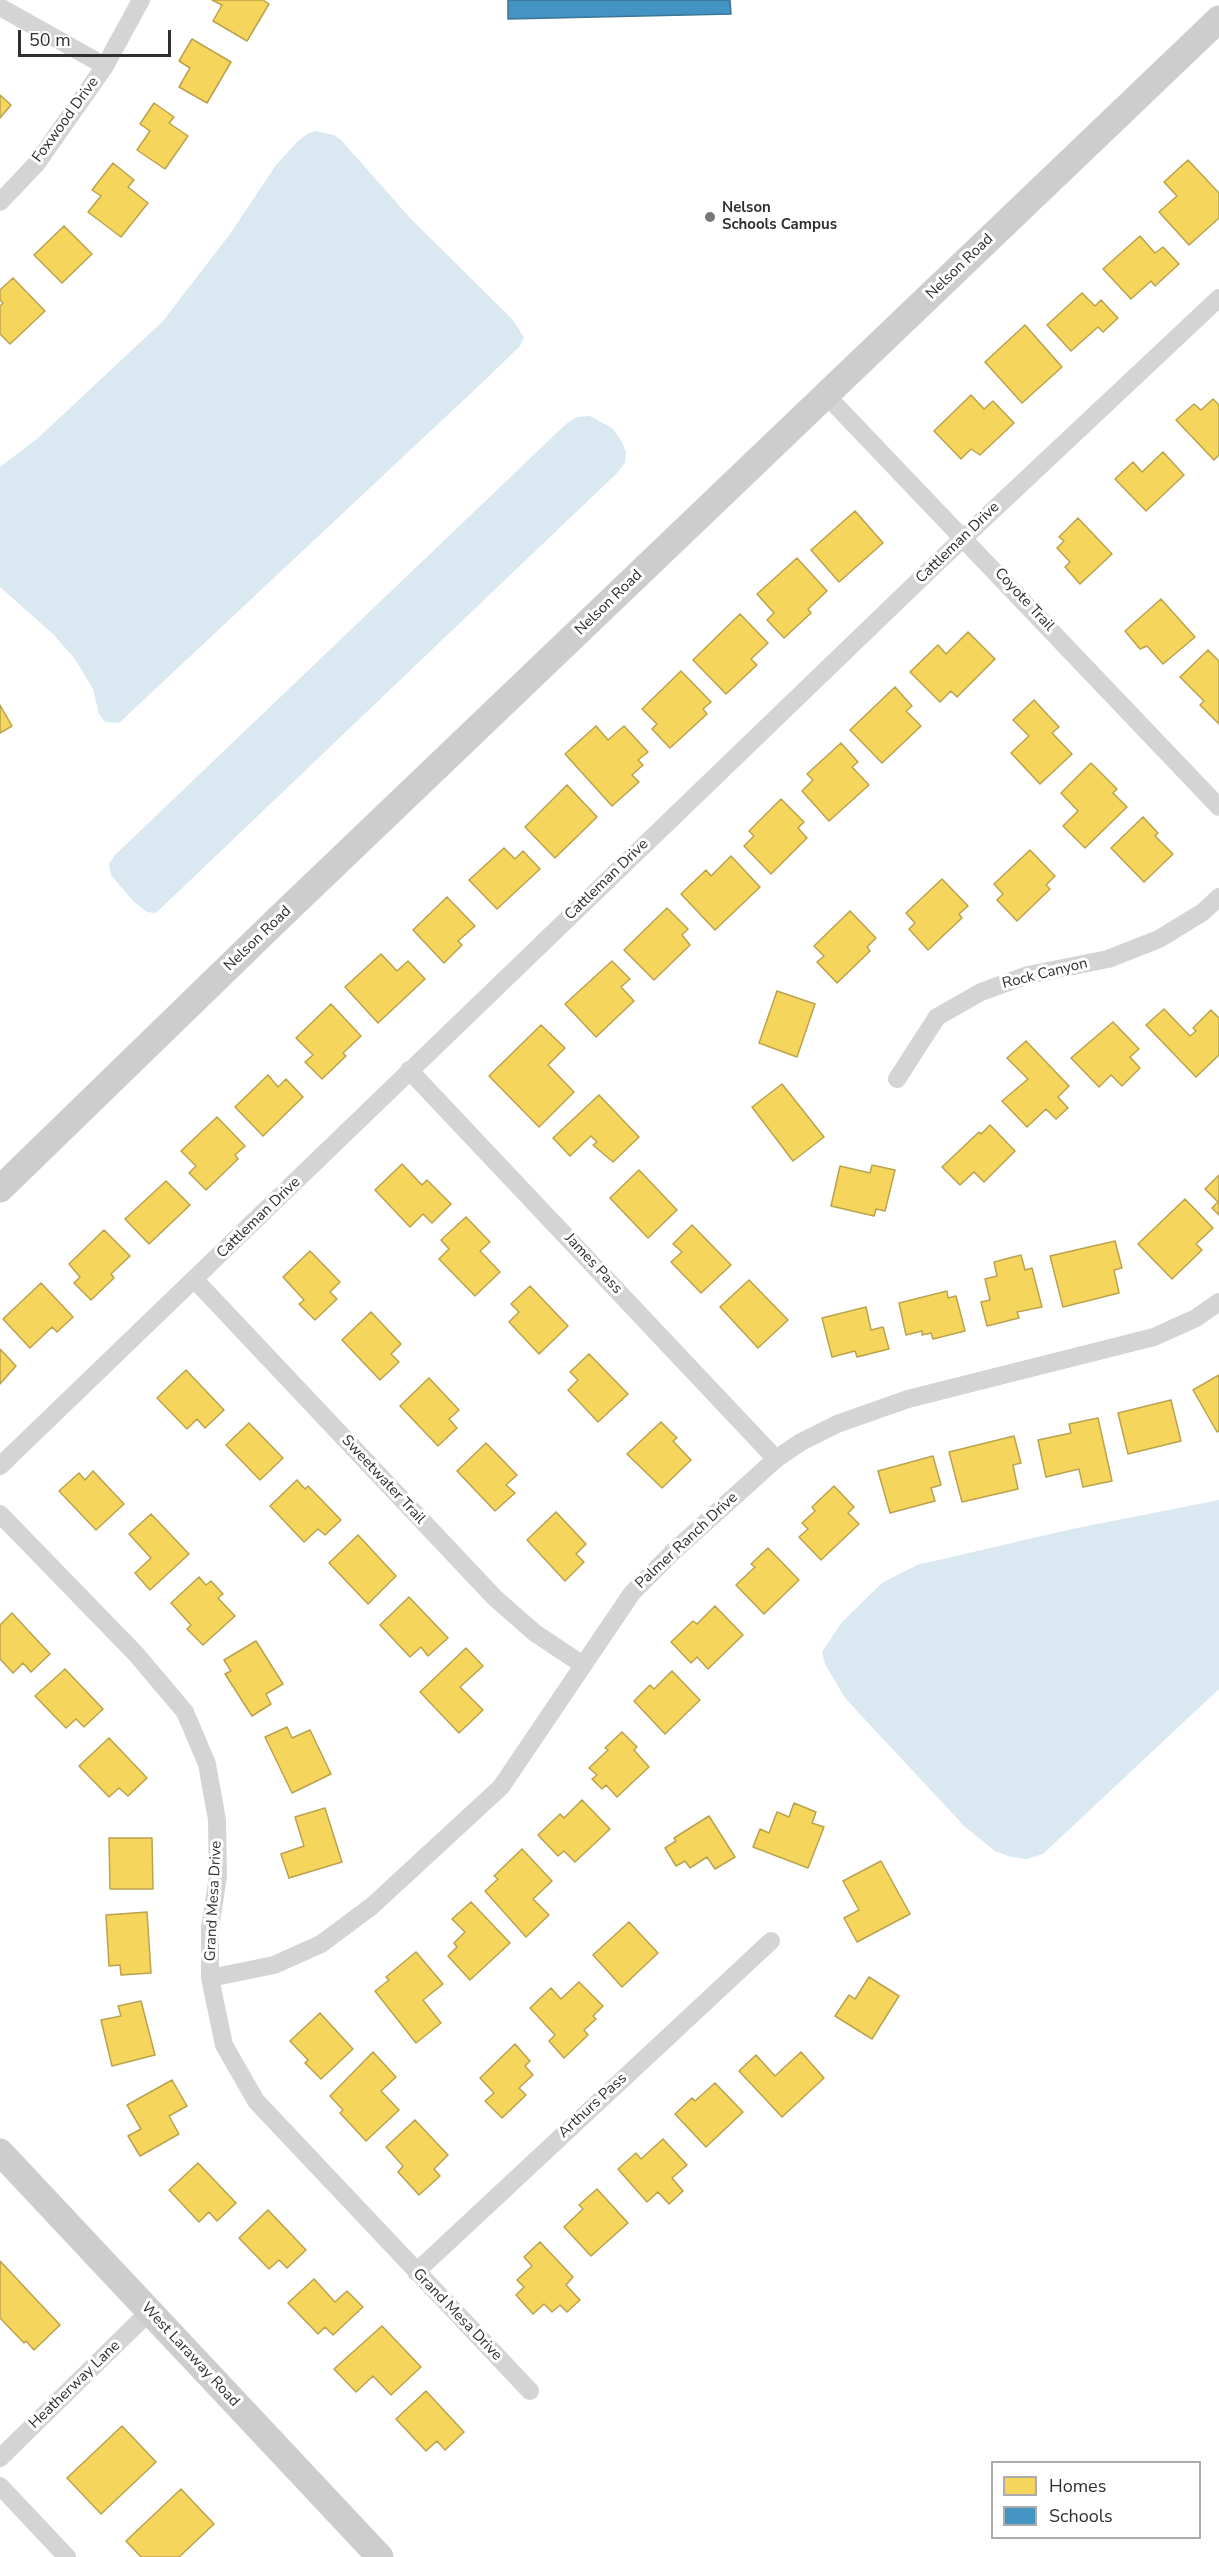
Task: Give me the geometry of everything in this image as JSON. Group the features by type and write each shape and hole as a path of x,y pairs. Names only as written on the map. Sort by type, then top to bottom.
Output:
{"street":[{"name":"Foxwood Drive","path":"0,202 37,163 105,66 141,0"},
{"path":"0,7 105,66"},
{"name":"Nelson Road","path":"0,1189 278,919 1219,19"},
{"name":"Cattleman Drive","path":"0,1466 964,537 1219,297"},
{"name":"Coyote Trail","path":"826,395 964,537 1219,807"},
{"name":"Rock Canyon","path":"897,1079 937,1017 981,992 1028,975 1108,959 1159,939 1203,912 1219,897"},
{"name":"James Pass","path":"409,1070 776,1459"},
{"name":"Sweetwater Trail","path":"195,1280 495,1598 535,1633 583,1665"},
{"name":"Palmer Ranch Drive","path":"210,1978 274,1965 321,1944 372,1906 501,1787 632,1593 674,1551 776,1459 801,1442 837,1424 908,1399 1154,1337 1196,1317 1219,1302"},
{"name":"Grand Mesa Drive","path":"0,1514 136,1654 185,1712 207,1764 217,1820 218,1876 210,1928 210,1978 224,2045 256,2101 530,2391"},
{"name":"Arthurs Pass","path":"416,2272 771,1941"},
{"name":"West Laraway Road","path":"0,2152 380,2557"},
{"name":"Heatherway Lane","path":"0,2458 150,2312"},
{"path":"0,2487 67,2557"}],"shaded area":[{"path":"315,131 334,135 341,140 411,219 512,319 524,337 520,346 486,379 119,723 105,722 99,714 93,689 75,659 53,634 0,587 0,467 38,438 163,321 230,234 276,165 298,141"},
{"path":"590,416 612,428 621,440 626,452 625,463 616,474 156,913 147,912 133,901 111,875 109,864 115,855 566,424 577,417"},
{"path":"1219,1500 1219,1689 1043,1854 1027,1859 1011,1857 995,1851 965,1827 845,1698 825,1664 822,1652 842,1622 882,1583 917,1565 1072,1529"}],"building: Homes":[{"path":"212,0 263,0 269,4 247,41 213,21 222,5"},
{"path":"192,39 231,62 207,103 179,87 190,68 179,61"},
{"path":"0,95 11,105 0,118"},
{"path":"154,103 174,117 169,123 188,136 165,169 137,150 150,131 140,124"},
{"path":"1188,160 1219,193 1219,218 1189,245 1159,212 1177,196 1164,182"},
{"path":"113,163 134,180 128,187 148,203 121,237 88,212 101,196 92,190"},
{"path":"64,226 92,254 62,283 34,255"},
{"path":"1140,236 1155,253 1163,247 1179,264 1155,286 1151,281 1131,299 1103,269"},
{"path":"13,278 45,311 10,344 0,334 0,306 3,303 0,300 0,290"},
{"path":"1082,293 1095,306 1101,300 1118,318 1103,332 1098,327 1071,351 1047,325"},
{"path":"1025,325 1062,367 1022,403 985,362"},
{"path":"971,395 984,409 993,401 1014,423 980,455 971,449 961,459 934,431"},
{"path":"1213,399 1219,405 1219,455 1214,460 1176,420 1194,404 1201,410"},
{"path":"1163,452 1184,475 1146,511 1115,479 1133,462 1142,472"},
{"path":"855,511 883,543 839,582 811,550"},
{"path":"1078,518 1112,554 1080,584 1065,567 1070,562 1057,548 1064,541 1059,537"},
{"path":"797,558 827,591 808,609 811,613 784,638 767,620 774,613 757,594"},
{"path":"1161,599 1195,637 1163,664 1147,646 1140,649 1125,631"},
{"path":"740,614 768,643 751,659 757,665 726,694 693,660"},
{"path":"968,632 995,659 957,697 951,691 940,702 910,672 938,645 946,654"},
{"path":"1208,650 1219,661 1219,724 1200,705 1204,701 1180,677"},
{"path":"681,671 711,702 703,709 707,714 670,748 652,729 657,724 642,709"},
{"path":"895,687 912,706 906,711 921,726 882,763 850,730"},
{"path":"1034,700 1059,727 1052,733 1072,754 1040,784 1011,753 1029,736 1013,720"},
{"path":"0,705 12,726 0,733"},
{"path":"596,726 608,740 624,726 648,752 638,760 643,765 632,775 639,782 612,806 565,754"},
{"path":"841,743 858,762 852,767 869,785 829,821 802,791 813,780 807,774"},
{"path":"1091,763 1117,789 1113,793 1127,807 1085,848 1063,826 1078,811 1061,793"},
{"path":"567,785 597,817 555,858 525,827"},
{"path":"781,799 804,822 798,828 807,838 771,874 744,846 754,836 749,831"},
{"path":"1143,817 1158,833 1155,836 1173,854 1144,882 1111,848"},
{"path":"504,848 515,859 523,851 540,869 497,909 469,880"},
{"path":"1030,850 1055,876 1046,885 1050,889 1017,921 997,900 1003,894 994,884"},
{"path":"731,856 760,887 715,930 681,894 706,870 711,876"},
{"path":"942,879 968,906 959,914 962,918 928,950 909,929 915,923 906,913"},
{"path":"447,897 475,926 458,941 462,945 444,963 413,930"},
{"path":"667,908 688,929 682,935 690,945 654,980 624,950"},
{"path":"850,911 876,938 867,947 870,951 837,983 817,962 824,956 814,946"},
{"path":"381,954 397,971 408,961 425,979 378,1023 345,987"},
{"path":"612,961 630,979 621,987 634,1001 596,1037 565,1004"},
{"path":"777,991 815,1004 797,1057 759,1043"},
{"path":"331,1004 361,1036 343,1053 346,1056 322,1079 305,1062 313,1055 296,1038"},
{"path":"1164,1009 1190,1036 1196,1031 1193,1028 1211,1010 1219,1018 1219,1055 1196,1077 1146,1025"},
{"path":"1113,1022 1139,1049 1130,1057 1140,1068 1122,1086 1111,1075 1099,1087 1071,1058"},
{"path":"541,1025 565,1048 548,1065 574,1092 539,1127 489,1076"},
{"path":"1026,1041 1069,1086 1058,1097 1068,1108 1056,1119 1046,1109 1027,1127 1002,1101 1028,1079 1007,1058"},
{"path":"268,1075 278,1087 286,1079 303,1097 263,1136 235,1107"},
{"path":"782,1084 824,1137 793,1161 752,1107"},
{"path":"599,1095 639,1137 613,1162 593,1145 597,1142 591,1136 570,1156 553,1138"},
{"path":"217,1117 245,1146 235,1155 238,1159 206,1190 189,1173 196,1166 181,1151"},
{"path":"990,1125 1015,1151 984,1182 974,1172 960,1185 942,1167 979,1132 981,1134"},
{"path":"402,1164 422,1185 427,1180 451,1204 432,1223 423,1214 410,1227 375,1190"},
{"path":"872,1165 895,1170 885,1211 876,1209 874,1216 831,1206 840,1166 870,1173"},
{"path":"639,1170 677,1210 648,1238 610,1198"},
{"path":"1219,1175 1219,1215 1212,1208 1218,1202 1205,1189"},
{"path":"166,1181 190,1205 149,1244 125,1219"},
{"path":"1185,1199 1213,1228 1196,1244 1202,1250 1172,1279 1138,1244"},
{"path":"466,1217 490,1242 480,1251 500,1272 475,1296 439,1259 449,1249 441,1240"},
{"path":"692,1225 731,1265 701,1293 671,1262 682,1252 673,1244"},
{"path":"104,1230 130,1256 111,1274 114,1278 91,1300 74,1283 80,1277 69,1264"},
{"path":"1115,1241 1122,1268 1114,1270 1119,1293 1063,1307 1050,1256"},
{"path":"310,1251 340,1282 330,1292 337,1299 315,1320 299,1304 304,1300 283,1277"},
{"path":"1021,1255 1025,1270 1032,1268 1042,1307 1017,1312 1019,1318 987,1326 981,1302 990,1300 985,1279 997,1276 994,1262"},
{"path":"749,1280 788,1320 758,1348 720,1307"},
{"path":"41,1283 73,1317 57,1332 52,1327 30,1348 3,1319"},
{"path":"530,1286 568,1326 539,1354 509,1322 519,1312 511,1304"},
{"path":"947,1291 948,1298 956,1296 965,1331 933,1339 931,1333 922,1335 922,1331 906,1335 899,1303"},
{"path":"866,1307 871,1330 883,1327 889,1349 857,1357 855,1351 832,1357 822,1318"},
{"path":"371,1312 401,1344 391,1354 399,1362 380,1380 342,1340"},
{"path":"0,1349 16,1366 0,1384"},
{"path":"589,1354 628,1394 598,1422 568,1390 578,1380 570,1372"},
{"path":"186,1370 224,1410 205,1428 197,1419 187,1429 157,1398"},
{"path":"1219,1375 1219,1431 1217,1432 1193,1390"},
{"path":"429,1378 459,1410 449,1419 457,1428 438,1446 400,1406"},
{"path":"1171,1400 1181,1441 1128,1454 1118,1413"},
{"path":"1098,1418 1112,1481 1083,1487 1079,1469 1046,1477 1038,1440 1071,1433 1069,1424"},
{"path":"661,1422 677,1438 673,1441 691,1460 662,1488 627,1454"},
{"path":"249,1423 283,1458 260,1480 226,1445"},
{"path":"1014,1436 1021,1463 1013,1465 1018,1489 962,1502 949,1452"},
{"path":"486,1443 517,1475 506,1485 515,1493 495,1511 457,1471"},
{"path":"933,1456 941,1485 931,1488 935,1501 890,1513 878,1471"},
{"path":"93,1471 124,1504 96,1530 59,1491 79,1473 85,1480"},
{"path":"297,1480 305,1489 308,1486 341,1520 325,1535 318,1529 304,1542 270,1506"},
{"path":"834,1486 854,1507 848,1513 859,1524 821,1560 799,1537 808,1529 802,1523 815,1511 812,1507"},
{"path":"556,1512 586,1544 576,1554 584,1562 565,1581 527,1540"},
{"path":"151,1514 189,1554 150,1590 135,1573 151,1558 129,1534"},
{"path":"358,1535 396,1576 368,1604 329,1563"},
{"path":"768,1548 799,1580 764,1614 736,1585 755,1567 751,1564"},
{"path":"199,1577 206,1585 211,1581 223,1594 218,1598 235,1616 203,1645 187,1629 191,1625 171,1603"},
{"path":"409,1597 448,1638 428,1656 421,1647 410,1657 380,1625"},
{"path":"715,1606 743,1635 708,1669 697,1657 691,1663 671,1642 693,1621 697,1624"},
{"path":"12,1613 50,1654 31,1672 23,1663 13,1673 0,1659 0,1625"},
{"path":"256,1641 283,1684 266,1694 271,1704 252,1716 225,1674 231,1671 224,1660"},
{"path":"466,1648 483,1666 460,1687 483,1710 459,1733 420,1692"},
{"path":"65,1669 103,1709 84,1727 76,1719 66,1728 35,1696"},
{"path":"672,1671 700,1700 665,1734 634,1701 650,1685 654,1689"},
{"path":"287,1727 292,1738 310,1730 331,1774 292,1793 265,1737"},
{"path":"622,1732 637,1747 634,1750 649,1767 617,1797 606,1785 602,1789 592,1779 597,1775 589,1768 608,1750 605,1748"},
{"path":"109,1738 147,1778 128,1796 119,1788 109,1797 79,1766"},
{"path":"582,1800 610,1829 575,1862 564,1851 558,1856 538,1835 560,1814 564,1818"},
{"path":"794,1803 816,1812 812,1823 824,1827 808,1868 753,1847 760,1829 769,1833 777,1812 789,1817"},
{"path":"325,1808 342,1862 289,1878 281,1854 304,1846 295,1817"},
{"path":"709,1816 735,1857 715,1869 707,1857 690,1868 685,1861 676,1866 665,1848 676,1841 674,1838"},
{"path":"109,1838 152,1838 153,1889 110,1889"},
{"path":"522,1849 552,1881 533,1899 549,1915 526,1937 485,1891 498,1879 494,1876"},
{"path":"881,1861 910,1914 857,1942 844,1918 859,1910 843,1881"},
{"path":"471,1902 510,1943 470,1980 448,1956 457,1947 454,1943 465,1932 452,1919"},
{"path":"147,1912 151,1973 121,1975 120,1965 109,1966 106,1915"},
{"path":"629,1922 658,1953 622,1987 593,1955"},
{"path":"416,1952 443,1984 423,2000 441,2023 416,2043 375,1991 389,1980 386,1977"},
{"path":"869,1977 899,1996 872,2039 835,2016 849,1995 855,1999"},
{"path":"579,1982 603,2006 593,2016 596,2019 584,2030 588,2035 564,2058 549,2041 555,2035 530,2008 551,1988 561,1999"},
{"path":"141,2001 155,2055 112,2066 101,2020 121,2016 118,2006"},
{"path":"320,2013 353,2049 321,2079 305,2063 308,2060 290,2041"},
{"path":"515,2044 530,2061 525,2066 533,2075 519,2088 526,2095 502,2118 485,2101 494,2093 480,2078"},
{"path":"373,2052 396,2077 381,2091 399,2110 366,2141 340,2113 343,2110 330,2096"},
{"path":"801,2052 824,2078 782,2117 739,2071 756,2055 775,2076"},
{"path":"172,2080 187,2106 169,2116 179,2134 140,2156 128,2136 141,2129 127,2105"},
{"path":"715,2083 743,2112 706,2147 675,2114 692,2098 695,2101"},
{"path":"415,2120 448,2155 434,2169 440,2176 419,2195 398,2172 403,2166 386,2147"},
{"path":"663,2139 687,2165 672,2178 683,2191 669,2204 658,2192 647,2202 618,2169 636,2153 641,2159"},
{"path":"198,2163 236,2203 217,2221 209,2212 199,2222 169,2190"},
{"path":"597,2189 628,2223 591,2256 564,2227 583,2209 579,2205"},
{"path":"268,2210 306,2250 287,2268 279,2260 269,2269 239,2238"},
{"path":"540,2242 573,2277 566,2285 580,2300 567,2312 560,2305 552,2312 544,2304 533,2314 516,2295 524,2287 517,2280 532,2266 524,2257"},
{"path":"0,2261 60,2325 34,2350 0,2318"},
{"path":"314,2279 335,2302 347,2291 363,2307 333,2335 325,2327 318,2334 288,2303"},
{"path":"382,2326 421,2367 391,2395 373,2376 356,2392 334,2369"},
{"path":"426,2391 464,2432 445,2450 437,2441 426,2451 396,2419"},
{"path":"122,2426 156,2462 101,2514 67,2478"},
{"path":"181,2489 214,2524 179,2557 141,2557 126,2541"}],"building: Schools":[{"path":"508,0 730,0 731,14 508,19"}],"place":[{"name":"Nelson Schools Campus","path":"710,217"}]}
